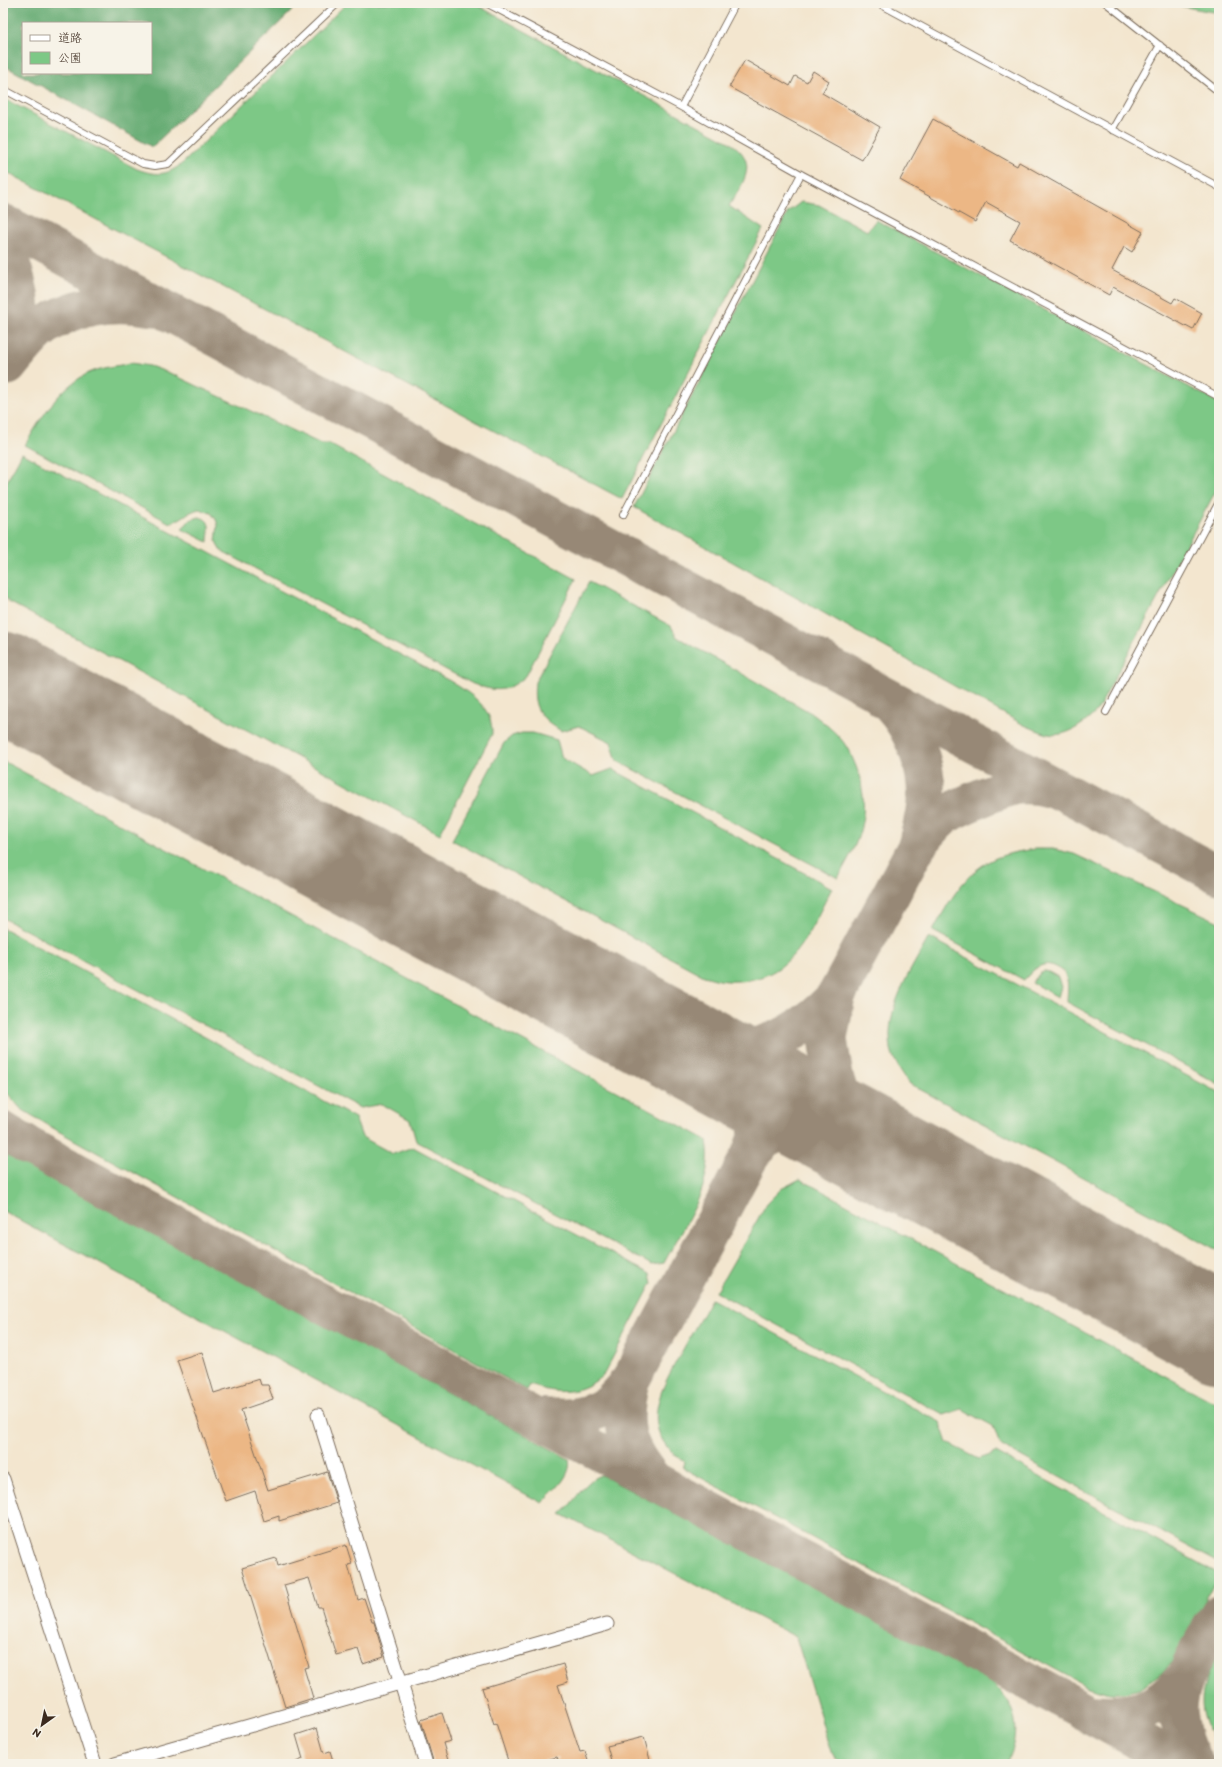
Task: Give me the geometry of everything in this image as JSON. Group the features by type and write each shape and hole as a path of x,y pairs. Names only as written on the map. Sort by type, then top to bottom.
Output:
{"street":[{"path":"318,1416 426,1764"},
{"path":"3,1478 95,1764"},
{"path":"115,1764 607,1624"}],"lane":[{"path":"3,89 144,164 155,166 168,164 338,3"},
{"path":"486,3 681,107 801,174 1219,397"},
{"path":"681,107 736,3"},
{"path":"878,3 1219,187"},
{"path":"1106,3 1219,92"},
{"path":"1112,130 1160,45"},
{"path":"623,515 801,174"},
{"path":"1106,712 1219,502"}],"green space":[{"path":"3,3 300,3 152,147 3,65"},
{"path":"347,3 473,3 729,142 740,151 745,159 747,166 744,180 729,206 763,229 622,499 3,170 3,98 137,169 156,174 161,174 171,170 183,163"},
{"path":"1164,3 1219,3 1219,10 1213,12"},
{"path":"801,202 819,205 867,231 876,220 1219,403 1219,485 1097,711 1081,725 1069,732 1055,735 1048,734 1024,725 634,507 788,212"},
{"path":"131,363 150,366 172,374 321,444 329,444 576,579 526,676 513,686 501,689 488,689 473,684 220,550 216,541 218,524 211,513 199,509 170,523 25,445 52,404 78,379 94,371"},
{"path":"22,453 450,681 473,696 485,709 489,716 492,734 440,834 9,602 3,594 3,489"},
{"path":"199,517 207,521 209,527 208,542 182,529 190,520"},
{"path":"589,582 671,626 677,637 813,714 841,739 858,771 862,791 863,812 858,837 838,878 617,761 611,742 579,726 561,731 543,716 536,706 534,691 535,682"},
{"path":"522,733 533,733 557,740 562,758 593,776 612,769 832,888 805,939 795,953 782,965 768,974 750,980 725,981 704,976 452,840 504,743 512,736"},
{"path":"3,761 707,1140 708,1157 702,1189 689,1219 664,1263 652,1265 416,1141 410,1120 382,1104 360,1108 3,918"},
{"path":"1035,849 1053,849 1074,854 1219,922 1219,1084 1067,1002 1068,986 1066,975 1062,970 1053,965 1039,966 1024,980 933,931 958,889 975,871 1001,856"},
{"path":"3,928 355,1118 362,1137 393,1154 413,1147 650,1274 652,1283 604,1374 587,1386 569,1391 550,1390 530,1385 527,1390 58,1131 21,1109 3,1088"},
{"path":"929,937 1219,1093 1219,1251 910,1084 892,1054 890,1034 891,1019 907,976"},
{"path":"1044,971 1058,977 1061,987 1058,997 1032,983 1039,974"},
{"path":"3,1148 569,1459 568,1471 565,1477 542,1503 3,1211"},
{"path":"800,1179 1219,1405 1219,1563 1000,1445 993,1426 962,1409 944,1415 716,1292 767,1203 781,1189"},
{"path":"711,1299 940,1422 947,1443 979,1459 996,1453 1219,1574 1177,1654 1163,1673 1139,1689 1125,1693 1109,1693 1088,1687 683,1468 685,1462 670,1450 661,1437 657,1424 657,1410 660,1396 666,1382"},
{"path":"601,1475 982,1675 1002,1694 1014,1715 1016,1726 1015,1738 1006,1764 840,1764 831,1752 796,1637 561,1514 590,1482"},
{"path":"1219,1652 1219,1747 1206,1722 1202,1700 1207,1678"}],"building":[{"path":"745,60 790,86 795,76 807,82 813,71 829,81 822,93 880,127 862,160 729,87"},
{"path":"933,119 1017,166 1019,162 1143,232 1132,252 1124,247 1112,270 1172,303 1175,298 1202,313 1193,330 1113,287 1109,295 1010,240 1020,221 986,202 975,222 900,180"},
{"path":"202,1352 214,1393 259,1379 261,1385 268,1385 273,1399 241,1410 268,1490 327,1472 337,1503 279,1521 279,1516 264,1521 255,1491 226,1501 177,1360"},
{"path":"346,1545 352,1564 348,1565 358,1600 364,1598 372,1622 374,1622 384,1657 363,1664 358,1649 336,1655 321,1607 318,1607 309,1578 284,1585 309,1667 304,1668 313,1698 285,1707 242,1568 276,1558 278,1566"},
{"path":"563,1664 568,1682 558,1685 580,1752 585,1751 588,1761 583,1764 550,1764 550,1761 558,1759 557,1757 533,1764 509,1764 496,1723 494,1724 482,1688"},
{"path":"442,1713 451,1741 443,1743 449,1764 434,1764 421,1720"},
{"path":"317,1728 324,1753 330,1751 334,1764 297,1764 296,1762 303,1759 296,1735"},
{"path":"644,1737 651,1764 612,1764 607,1746"}],"taxiway":[{"path":"3,223 1219,875"},
{"path":"3,245 16,278 21,313 18,336 9,363"},
{"path":"8,366 39,331 64,315 93,306 108,304 152,307"},
{"path":"883,698 892,706 906,726 917,749 924,773 926,800 917,846"},
{"path":"897,1161 862,1131 840,1096 834,1076 828,1039 836,996 917,846 939,821 947,814 961,807 1013,786 1032,785 1055,790"},
{"path":"666,1036 702,1047 721,1050 740,1050 758,1046 776,1040 792,1032 823,1009 836,996"},
{"path":"709,1060 735,1077 752,1100 758,1122 758,1132 750,1156"},
{"path":"654,1481 636,1457 627,1435 625,1411 630,1381 750,1156 771,1135 792,1125 804,1123 816,1124 844,1132"},
{"path":"3,1131 28,1146 1183,1764"},
{"path":"534,1417 563,1418 582,1416 591,1413 611,1402 630,1381"},
{"path":"1196,1764 1189,1753 1182,1736 1178,1712 1179,1698 1182,1686 1193,1660 1219,1614"},
{"path":"1088,1713 1117,1714 1141,1710 1152,1706 1163,1699 1184,1679"}],"runway":[{"path":"3,681 1219,1332"}]}
